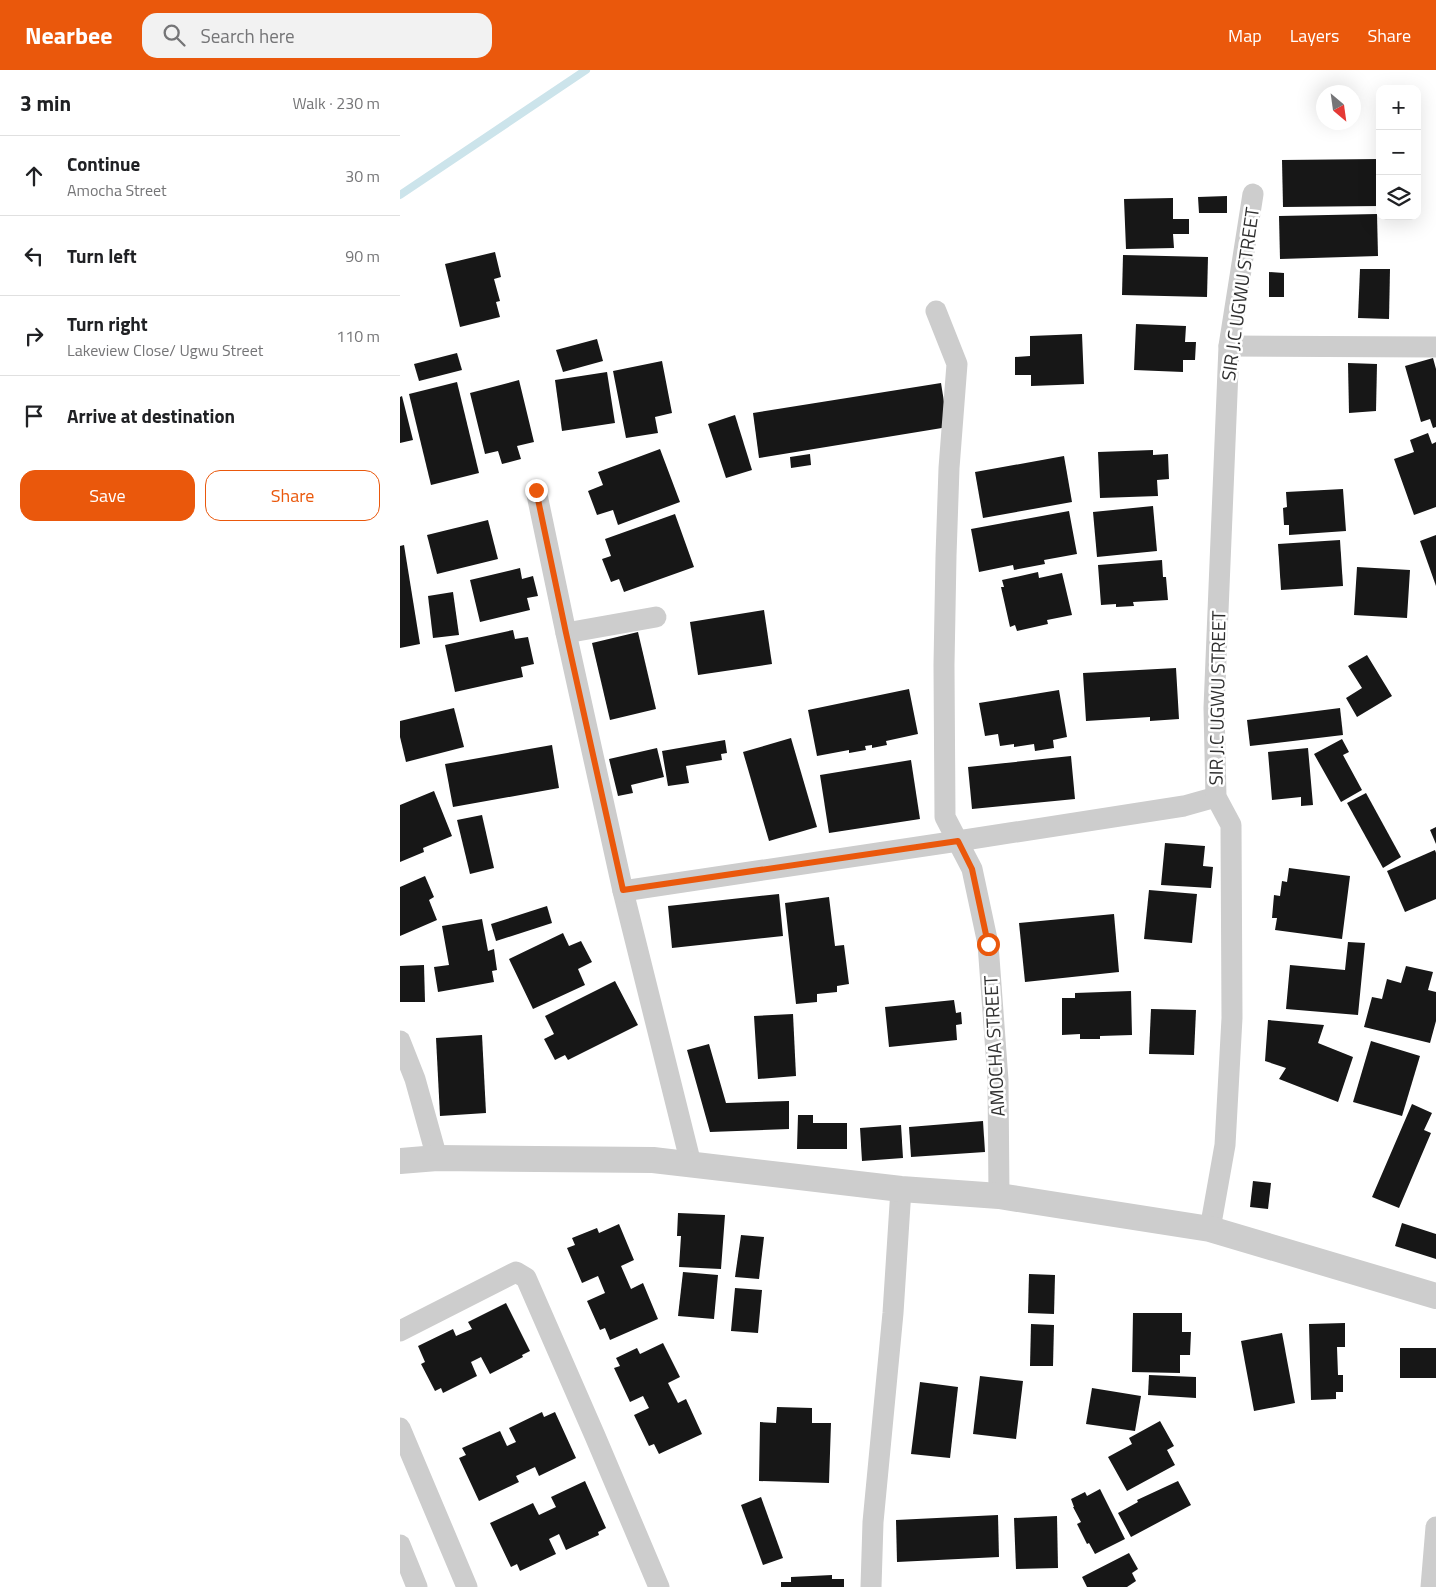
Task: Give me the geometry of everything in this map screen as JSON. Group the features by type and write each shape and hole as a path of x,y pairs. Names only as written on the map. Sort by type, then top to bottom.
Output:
{"street":[{"name":"SIR J.C UGWU STREET","path":"1210,1230 1226,1146 1232,1018 1231,825 1216,797 1214,708 1229,346 1253,194"},
{"name":"AMOCHA STREET","path":"936,311 957,364 949,468 944,665 945,817 972,869 988,944 998,1080 999,1196"},
{"path":"1229,346 1436,347"},
{"path":"536,490 623,890 691,1164"},
{"path":"566,633 656,616"},
{"path":"623,890 1184,806 1216,797"},
{"path":"400,1041 415,1079 437,1158"},
{"path":"400,1161 437,1158 653,1160 901,1189 999,1196 1210,1230 1436,1296"},
{"path":"871,1587 873,1522 893,1313 901,1189"},
{"path":"400,1330 516,1272 526,1278 596,1436 658,1587"},
{"path":"400,1428 467,1587"},
{"path":"1431,1587 1436,1527"},
{"path":"400,1545 416,1587"}],"building":[{"path":"1376,159 1376,206 1283,207 1282,160"},
{"path":"1227,196 1227,213 1199,213 1198,197"},
{"path":"1173,198 1173,219 1189,219 1189,234 1173,234 1174,248 1126,249 1124,199"},
{"path":"1376,214 1378,256 1280,259 1279,216"},
{"path":"495,252 501,277 494,279 500,301 496,302 500,317 460,327 445,264"},
{"path":"1123,255 1208,257 1207,297 1122,295"},
{"path":"1360,269 1390,269 1389,319 1358,318"},
{"path":"1269,272 1284,273 1284,297 1269,297"},
{"path":"1136,324 1186,326 1185,342 1196,342 1195,360 1183,360 1183,372 1134,370"},
{"path":"1082,334 1084,384 1031,386 1031,375 1015,375 1015,357 1030,356 1030,336"},
{"path":"597,339 603,361 563,372 556,350"},
{"path":"457,353 462,370 419,381 414,364"},
{"path":"1433,358 1436,369 1436,427 1433,428 1430,419 1421,422 1405,366"},
{"path":"662,361 672,413 655,417 658,433 626,438 613,371"},
{"path":"1348,363 1377,364 1376,411 1349,413"},
{"path":"607,372 615,423 562,431 555,380"},
{"path":"519,380 534,442 517,446 521,459 502,464 498,451 485,454 470,393"},
{"path":"457,382 479,473 431,485 409,394"},
{"path":"941,383 948,427 759,458 753,413"},
{"path":"402,396 413,440 400,443 400,397"},
{"path":"735,415 752,470 726,478 708,424"},
{"path":"1428,433 1432,444 1436,442 1436,507 1414,515 1394,459 1414,452 1410,440"},
{"path":"660,449 680,502 618,525 613,510 597,515 588,491 603,485 598,472"},
{"path":"1153,450 1153,455 1168,454 1169,479 1157,480 1158,496 1100,498 1098,452"},
{"path":"810,454 811,465 791,468 790,457"},
{"path":"1064,456 1072,502 983,518 975,472"},
{"path":"1343,489 1346,531 1289,535 1289,525 1284,525 1283,508 1287,507 1286,492"},
{"path":"1153,506 1157,551 1097,557 1093,512"},
{"path":"1069,511 1077,554 1044,560 1045,564 1014,570 1013,565 979,572 971,529"},
{"path":"675,514 694,567 624,592 619,579 611,582 602,559 611,556 605,539"},
{"path":"488,520 498,559 437,574 427,535"},
{"path":"1436,535 1436,586 1420,541"},
{"path":"1340,540 1343,586 1281,590 1278,544"},
{"path":"404,545 420,644 400,648 400,546"},
{"path":"1162,560 1163,577 1166,577 1168,600 1133,602 1134,606 1116,607 1116,604 1101,605 1098,565"},
{"path":"1357,567 1410,570 1407,618 1354,615"},
{"path":"520,568 522,579 533,576 538,596 527,598 530,610 480,622 470,580"},
{"path":"1038,572 1039,578 1062,573 1072,615 1047,620 1048,624 1017,631 1015,625 1010,627 1001,587 1004,587 1002,580"},
{"path":"453,592 459,635 433,638 428,596"},
{"path":"764,610 772,664 698,675 690,622"},
{"path":"513,630 515,639 528,637 534,664 521,667 523,677 455,692 445,645"},
{"path":"638,632 656,709 610,720 592,643"},
{"path":"1367,655 1392,696 1357,717 1346,698 1362,688 1348,666"},
{"path":"1176,668 1179,719 1150,721 1150,717 1086,721 1083,673"},
{"path":"909,689 918,734 886,741 887,745 872,748 872,745 865,746 866,750 849,753 849,750 817,756 808,710"},
{"path":"1059,690 1067,737 1053,740 1054,748 1035,751 1034,744 1014,747 1014,744 1000,746 998,734 985,736 979,703"},
{"path":"454,708 464,747 406,762 400,737 400,721"},
{"path":"1340,708 1343,735 1250,746 1247,720"},
{"path":"791,738 817,827 769,841 743,752"},
{"path":"1342,739 1349,752 1343,755 1362,790 1341,802 1314,754"},
{"path":"725,740 727,753 721,754 722,760 686,766 689,783 668,786 662,751"},
{"path":"552,745 559,788 453,807 445,764"},
{"path":"657,748 664,777 631,785 633,793 618,796 609,759"},
{"path":"1308,748 1313,805 1301,806 1301,797 1272,800 1268,752"},
{"path":"1071,756 1075,799 972,809 968,767"},
{"path":"911,760 920,819 829,833 820,775"},
{"path":"434,791 452,836 423,848 424,852 400,862 400,805"},
{"path":"1366,793 1401,857 1383,868 1347,803"},
{"path":"482,815 494,868 470,874 457,820"},
{"path":"1436,827 1436,844 1430,830"},
{"path":"1165,843 1205,846 1203,866 1213,867 1211,888 1161,885"},
{"path":"1435,850 1436,899 1405,912 1387,871"},
{"path":"1289,868 1350,876 1342,939 1275,930 1277,918 1272,918 1274,895 1280,896 1282,881 1287,882"},
{"path":"425,876 434,897 429,900 437,920 400,936 400,887"},
{"path":"1149,890 1197,894 1192,943 1144,939"},
{"path":"779,894 783,936 672,948 668,906"},
{"path":"829,897 835,946 844,945 849,984 837,986 837,992 817,994 817,1002 796,1004 785,903"},
{"path":"547,906 552,923 496,941 491,924"},
{"path":"1114,914 1119,972 1025,982 1019,923"},
{"path":"482,919 488,951 494,949 497,970 492,971 494,982 438,992 434,967 449,965 442,926"},
{"path":"563,933 569,946 581,941 592,962 578,969 585,985 533,1009 509,959"},
{"path":"1348,942 1365,943 1358,1015 1286,1009 1290,965 1345,970"},
{"path":"424,965 425,1002 400,1002 400,966"},
{"path":"1406,966 1433,972 1428,990 1436,992 1436,1021 1430,1043 1364,1027 1372,997 1382,999 1387,979 1401,983"},
{"path":"615,981 638,1025 568,1060 565,1055 555,1060 544,1039 554,1034 545,1016"},
{"path":"1131,991 1132,1035 1100,1036 1100,1039 1080,1039 1080,1034 1062,1035 1062,998 1075,998 1075,993"},
{"path":"954,1000 956,1013 961,1012 962,1024 956,1025 957,1040 889,1047 885,1007"},
{"path":"1151,1009 1196,1010 1194,1055 1149,1054"},
{"path":"793,1014 796,1076 758,1079 754,1016"},
{"path":"1268,1020 1324,1025 1318,1043 1353,1057 1338,1102 1279,1079 1286,1068 1265,1061"},
{"path":"482,1035 486,1113 440,1116 436,1038"},
{"path":"1371,1041 1420,1056 1402,1116 1353,1102"},
{"path":"709,1044 726,1103 789,1101 789,1129 710,1132 687,1050"},
{"path":"1412,1104 1432,1113 1424,1130 1431,1133 1399,1208 1372,1197"},
{"path":"798,1115 813,1115 813,1123 847,1123 847,1149 797,1149"},
{"path":"983,1121 985,1152 911,1157 909,1127"},
{"path":"901,1125 903,1158 862,1161 860,1128"},
{"path":"1253,1181 1271,1183 1268,1209 1250,1207"},
{"path":"678,1213 725,1215 721,1269 679,1267 681,1236 677,1236"},
{"path":"1402,1223 1436,1234 1436,1259 1395,1246"},
{"path":"619,1224 634,1260 621,1266 631,1289 643,1283 658,1319 610,1340 605,1328 600,1330 587,1301 605,1293 598,1276 582,1283 567,1248 575,1245 572,1238 597,1228 599,1233"},
{"path":"741,1235 764,1237 759,1279 735,1277"},
{"path":"683,1272 718,1275 714,1319 678,1316"},
{"path":"1029,1274 1055,1275 1054,1314 1028,1313"},
{"path":"735,1288 762,1290 758,1333 731,1331"},
{"path":"506,1303 530,1351 522,1355 523,1357 490,1374 481,1357 471,1362 477,1376 443,1393 441,1388 435,1391 421,1364 425,1362 418,1346 453,1329 456,1336 472,1329 468,1322"},
{"path":"1133,1313 1182,1313 1182,1332 1191,1332 1190,1355 1180,1355 1180,1373 1132,1372"},
{"path":"1345,1323 1345,1347 1337,1347 1338,1375 1343,1375 1343,1392 1336,1392 1336,1399 1311,1400 1309,1324"},
{"path":"1031,1324 1054,1325 1053,1366 1030,1366"},
{"path":"1282,1333 1295,1403 1254,1411 1241,1341"},
{"path":"663,1343 680,1377 668,1383 678,1403 686,1399 702,1434 659,1454 654,1444 649,1446 634,1415 649,1408 643,1396 630,1402 614,1368 620,1366 616,1358 637,1348 640,1354"},
{"path":"1400,1348 1436,1348 1436,1378 1400,1378"},
{"path":"1149,1375 1196,1377 1196,1398 1148,1395"},
{"path":"980,1376 1023,1381 1016,1439 973,1434"},
{"path":"920,1382 958,1387 950,1458 911,1454"},
{"path":"1092,1388 1141,1396 1135,1431 1086,1424"},
{"path":"777,1407 812,1408 812,1423 831,1423 829,1483 759,1481 760,1422 776,1423"},
{"path":"542,1412 544,1417 555,1412 576,1458 539,1476 535,1467 516,1476 519,1482 479,1501 459,1458 466,1455 462,1448 500,1431 507,1446 516,1442 509,1428"},
{"path":"1160,1421 1174,1446 1167,1450 1175,1465 1127,1491 1108,1457 1132,1444 1129,1438"},
{"path":"585,1481 606,1528 598,1532 599,1535 566,1550 559,1534 549,1539 556,1554 520,1571 517,1564 511,1567 490,1523 533,1503 539,1515 556,1507 551,1497"},
{"path":"1178,1481 1191,1505 1131,1537 1118,1513 1138,1502 1137,1500"},
{"path":"1100,1489 1125,1539 1095,1554 1089,1543 1087,1544 1077,1524 1081,1522 1071,1499 1085,1492 1087,1496"},
{"path":"761,1497 783,1558 763,1565 741,1505"},
{"path":"998,1515 999,1557 897,1562 896,1520"},
{"path":"1057,1516 1058,1568 1016,1569 1014,1518"},
{"path":"1129,1553 1138,1569 1132,1573 1136,1581 1127,1587 1087,1587 1082,1577"},
{"path":"832,1575 832,1579 844,1579 844,1587 781,1587 781,1582 791,1582 791,1577"}],"waterway":[{"path":"400,195 586,70"}],"route":[{"path":"536,490 623,890 958,841 972,869 988,944"}]}
